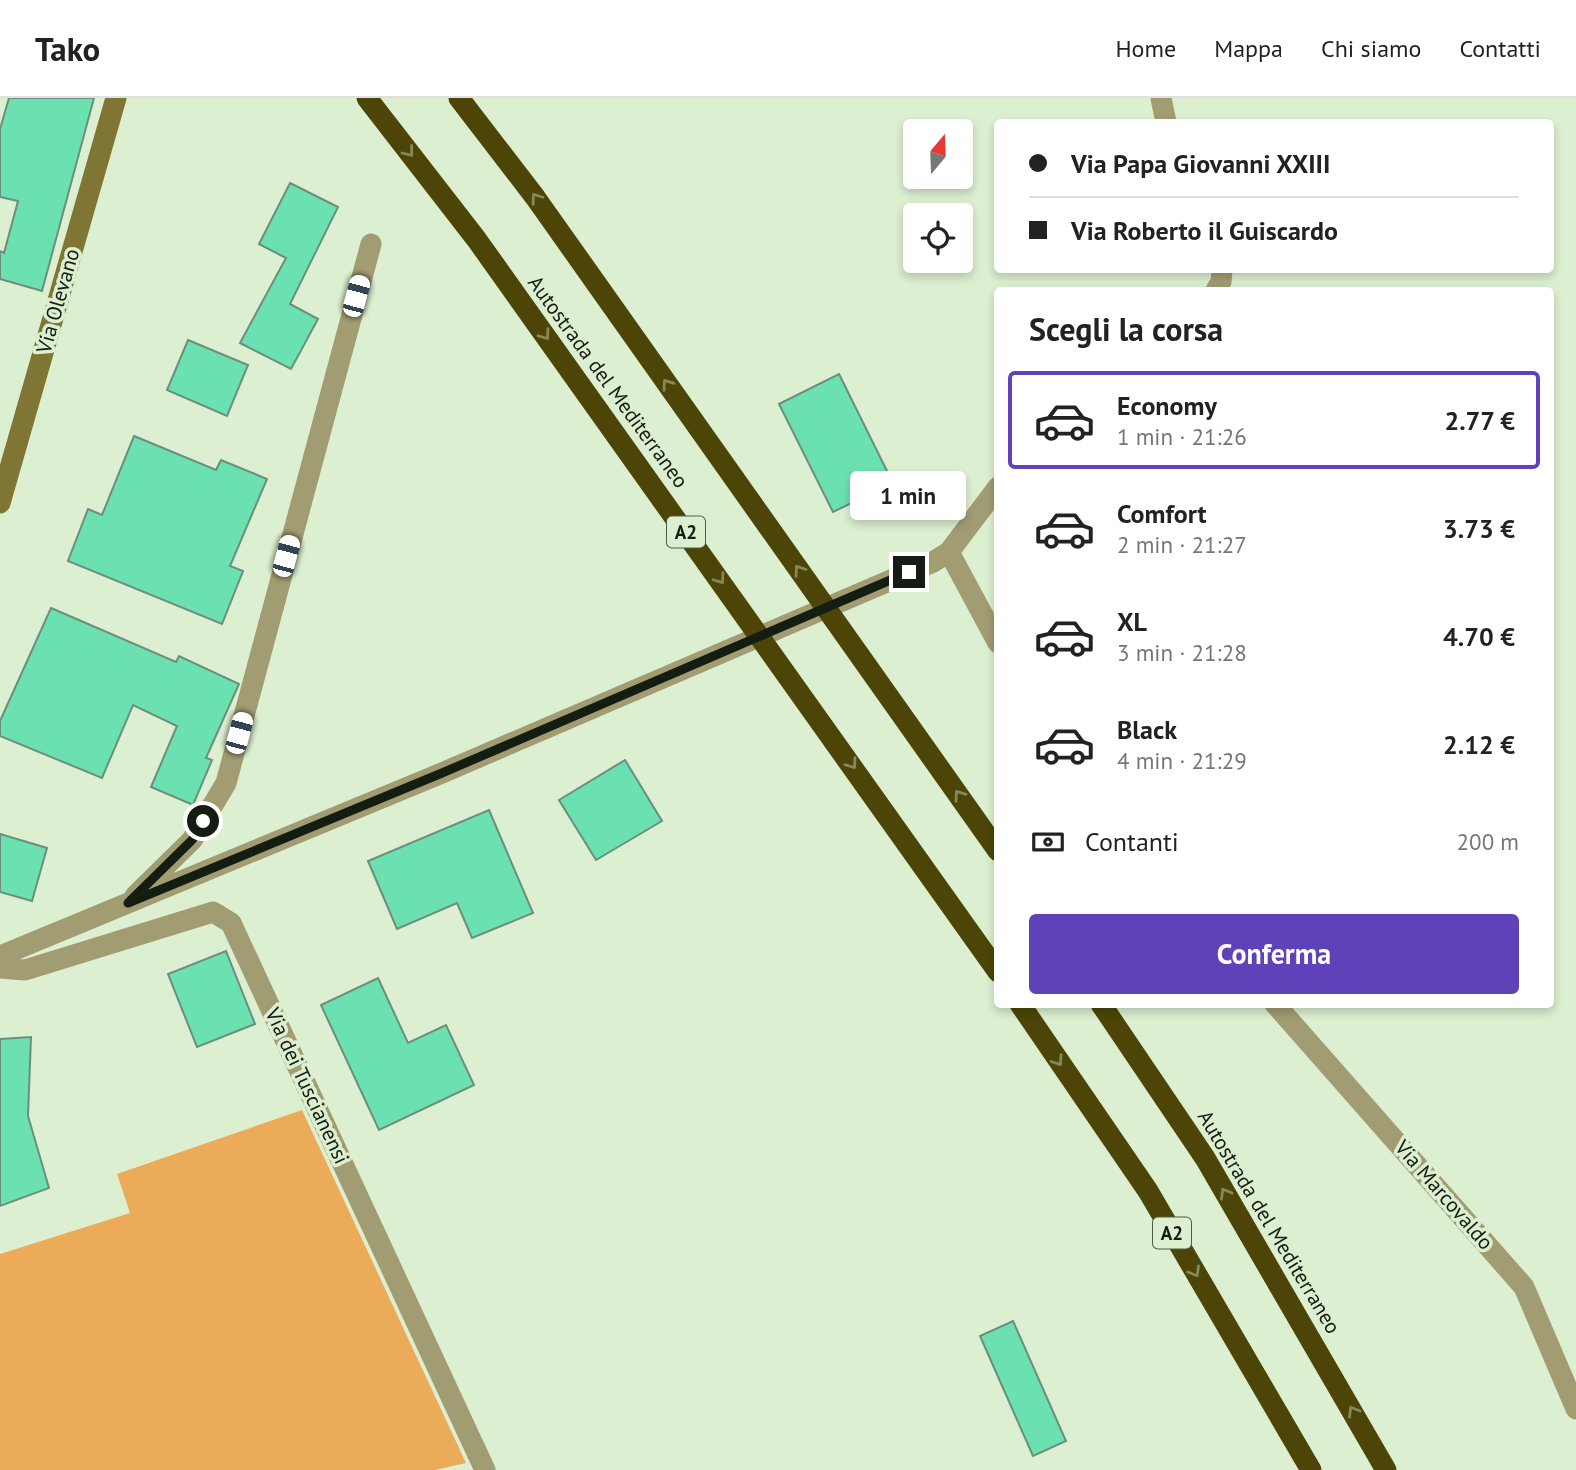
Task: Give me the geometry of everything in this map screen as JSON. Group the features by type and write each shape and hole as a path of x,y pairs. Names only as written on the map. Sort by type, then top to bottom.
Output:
{"highway":[{"name":"Autostrada del Mediterraneo","path":"367,98 477,240 994,966"},
{"path":"459,98 535,197 994,845"},
{"name":"A2","path":"1023,1008 1148,1191 1311,1470"},
{"name":"Autostrada del Mediterraneo","path":"1104,1008 1205,1158 1386,1470"}],"street":[{"name":"Via Olevano","path":"0,503 116,98"},
{"path":"1161,98 1165,119"},
{"path":"128,903 192,840 226,783 371,244"},
{"path":"0,956 941,557 994,491"},
{"path":"941,557 994,637"},
{"name":"Via dei Tuscianensi","path":"0,968 25,970 213,912 231,923 485,1470"},
{"name":"Via Marcovaldo","path":"1279,1008 1524,1287 1576,1409"}],"shaded area":[{"path":"302,1110 466,1463 435,1470 0,1470 0,1254 130,1213 117,1174"}],"building":[{"path":"9,98 94,98 42,291 0,279 0,251 4,253 18,201 0,197 0,129"},
{"path":"290,183 338,207 290,304 318,319 291,369 240,343 286,258 259,244"},
{"path":"188,340 248,365 227,416 167,390"},
{"path":"839,374 893,483 833,512 779,404"},
{"path":"134,436 216,470 221,460 267,479 230,566 243,571 222,624 68,561 88,509 102,515"},
{"path":"51,608 176,662 179,656 239,684 206,758 212,760 193,805 151,787 177,726 133,705 102,778 0,736 0,721"},
{"path":"625,760 662,821 596,860 559,800"},
{"path":"489,810 533,913 472,938 457,903 397,929 368,861"},
{"path":"0,834 47,848 32,901 0,892"},
{"path":"226,951 255,1024 197,1047 168,974"},
{"path":"378,978 408,1043 446,1025 474,1085 379,1130 321,1005"},
{"path":"31,1037 28,1116 49,1188 0,1206 0,1039"},
{"path":"1013,1321 1066,1441 1033,1456 980,1336"}],"route":[{"path":"203,821 192,840 128,903 442,773 909,572"}]}
